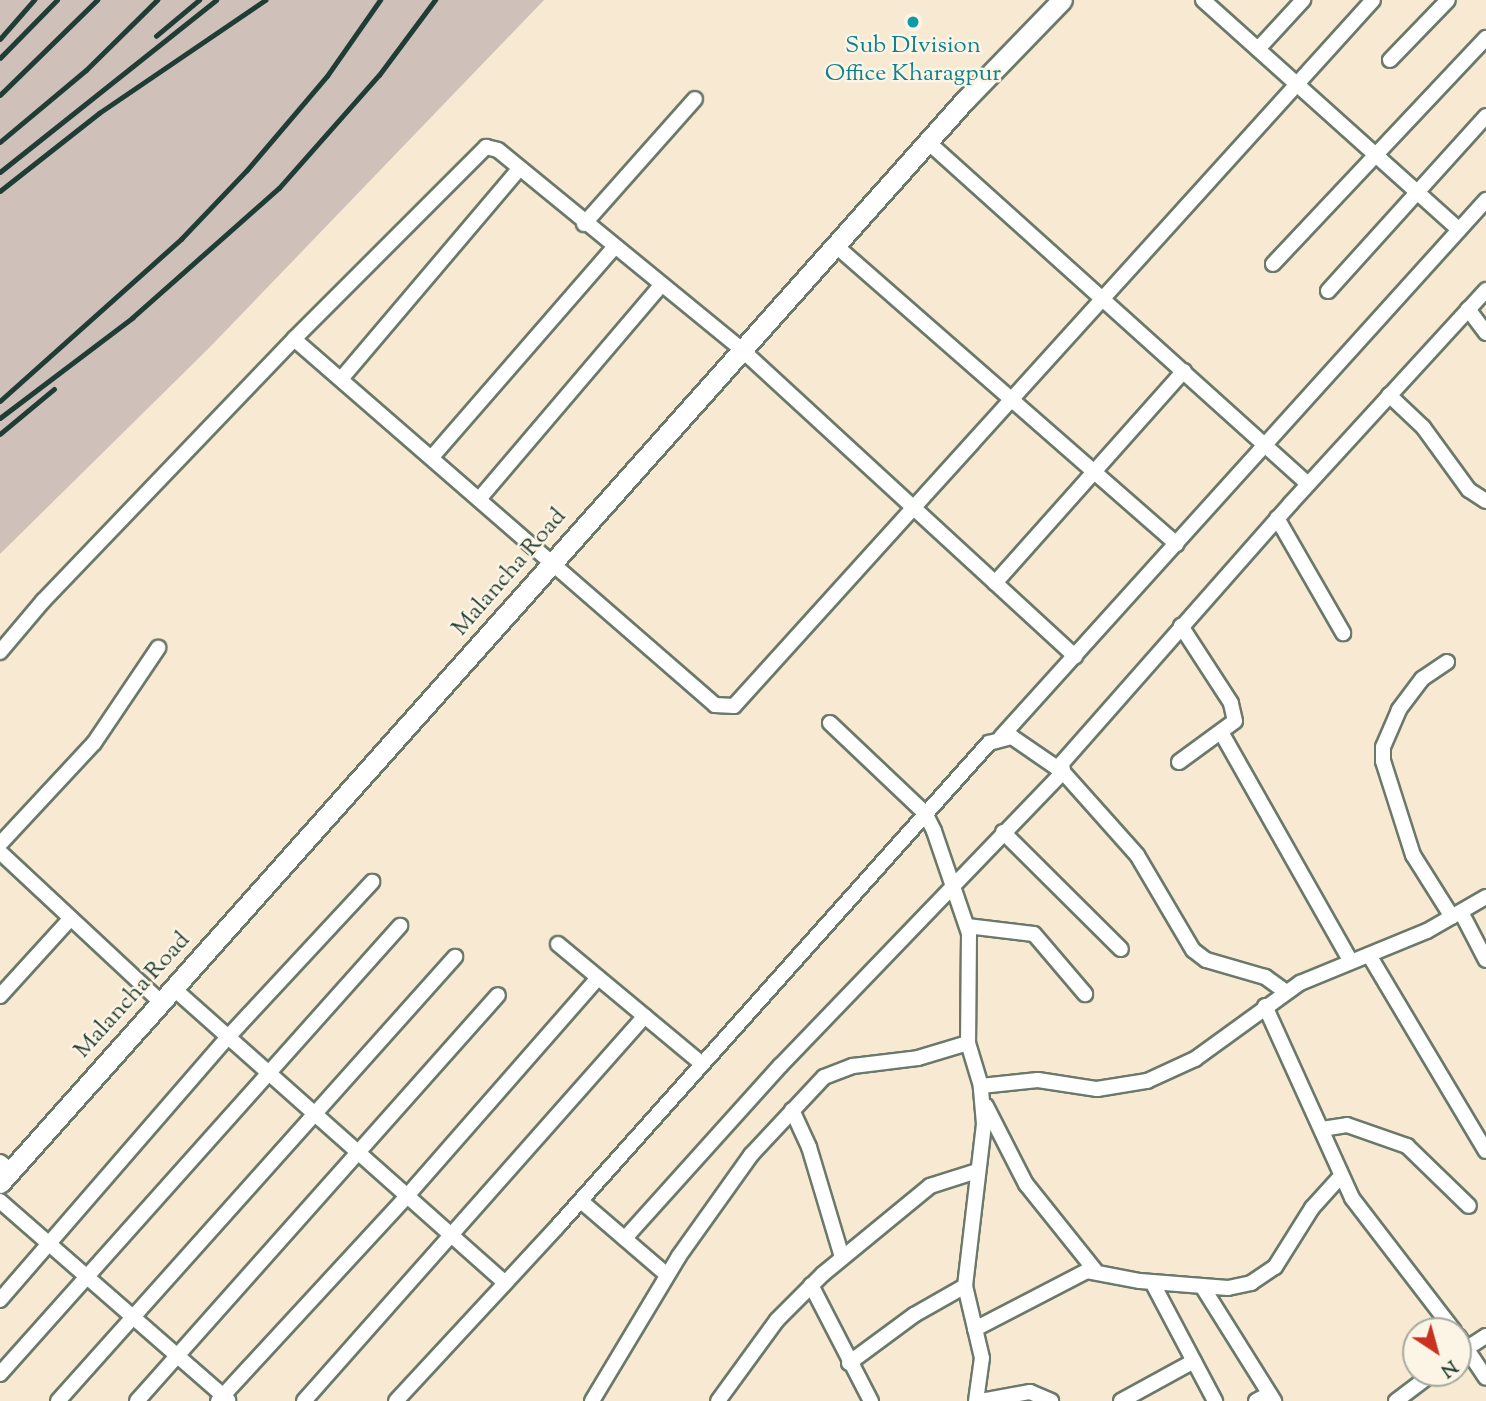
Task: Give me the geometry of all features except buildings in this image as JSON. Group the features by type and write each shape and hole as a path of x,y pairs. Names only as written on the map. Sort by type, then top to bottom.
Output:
{"main road":[{"name":"Malancha Road","path":"4,1172 167,995 741,349 928,142 1062,0"}],"street":[{"path":"1203,0 1459,230"},
{"path":"1258,49 1303,0"},
{"path":"294,339 554,561 715,705 725,709 741,700 1373,0"},
{"path":"1390,60 1448,0"},
{"path":"1273,264 1377,157 1486,38"},
{"path":"584,224 695,99"},
{"path":"1328,291 1486,116"},
{"path":"928,142 1308,484"},
{"path":"0,652 43,601 294,339 477,151 486,147 498,150 584,224 741,349 1075,656"},
{"path":"341,379 519,169"},
{"path":"396,1401 581,1201 925,813 989,743 1001,737 1267,446 1486,200"},
{"path":"835,245 1177,544"},
{"path":"432,457 614,248"},
{"path":"480,498 661,285"},
{"path":"625,1238 950,885 1063,772 1068,755 1181,626 1485,292"},
{"path":"1468,309 1486,333"},
{"path":"995,583 1184,371"},
{"path":"1389,395 1423,427 1469,490 1486,501"},
{"path":"1277,518 1343,633"},
{"path":"1179,762 1235,721 1235,713 1181,626"},
{"path":"0,844 94,743 158,648"},
{"path":"1447,662 1422,679 1399,710 1384,747 1383,761 1408,842 1486,960"},
{"path":"830,723 925,813 967,926 968,1043 985,1104 1026,1184 1095,1270"},
{"path":"1220,732 1351,962"},
{"path":"1001,737 1026,744 1063,772 1137,855 1192,950 1206,960 1265,977 1286,992"},
{"path":"1003,832 1121,949"},
{"path":"0,852 71,918 167,995 228,1037 505,1283"},
{"path":"0,1300 228,1037 372,881"},
{"path":"981,1086 1038,1080 1097,1089 1147,1081 1195,1059 1286,992 1456,914 1486,897"},
{"path":"0,996 71,918"},
{"path":"0,1374 400,926"},
{"path":"967,926 1034,934 1085,994"},
{"path":"558,944 702,1064"},
{"path":"1369,955 1486,1151"},
{"path":"58,1401 455,957"},
{"path":"0,1200 178,1356 223,1399 407,1196 598,978"},
{"path":"137,1401 498,995"},
{"path":"1265,1006 1322,1129 1340,1177 1378,1236 1443,1317"},
{"path":"304,1401 645,1016"},
{"path":"592,1401 667,1275 751,1155 792,1110 835,1071 918,1058 968,1043"},
{"path":"985,1104 965,1286 983,1376 978,1401 1030,1392 1051,1401"},
{"path":"792,1110 809,1147 842,1257"},
{"path":"1322,1129 1347,1125 1408,1146 1469,1206"},
{"path":"718,1401 741,1364 811,1285 842,1257 930,1186 977,1171"},
{"path":"975,1329 1076,1275 1095,1270 1152,1282 1239,1287 1268,1274 1312,1208 1340,1177"},
{"path":"581,1201 667,1275"},
{"path":"1152,1282 1215,1401"},
{"path":"811,1285 871,1401"},
{"path":"849,1363 914,1315 965,1286"},
{"path":"1202,1286 1266,1399"},
{"path":"1472,1360 1486,1378"},
{"path":"1121,1401 1194,1362"},
{"path":"1395,1401 1414,1387"}],"shaded area":[{"path":"0,0 544,0 210,347 0,554"}],"railway":[{"path":"0,39 34,0"},
{"path":"0,58 57,0"},
{"path":"0,95 97,0"},
{"path":"0,142 86,70 157,0"},
{"path":"156,36 199,0"},
{"path":"0,172 216,0"},
{"path":"0,191 99,113 265,0"},
{"path":"0,401 181,239 247,170 327,76 380,0"},
{"path":"0,418 132,318 279,188 379,75 435,0"},
{"path":"0,434 54,389"}],"place":[{"name":"Sub DIvision Office Kharagpur","path":"913,22"}]}
